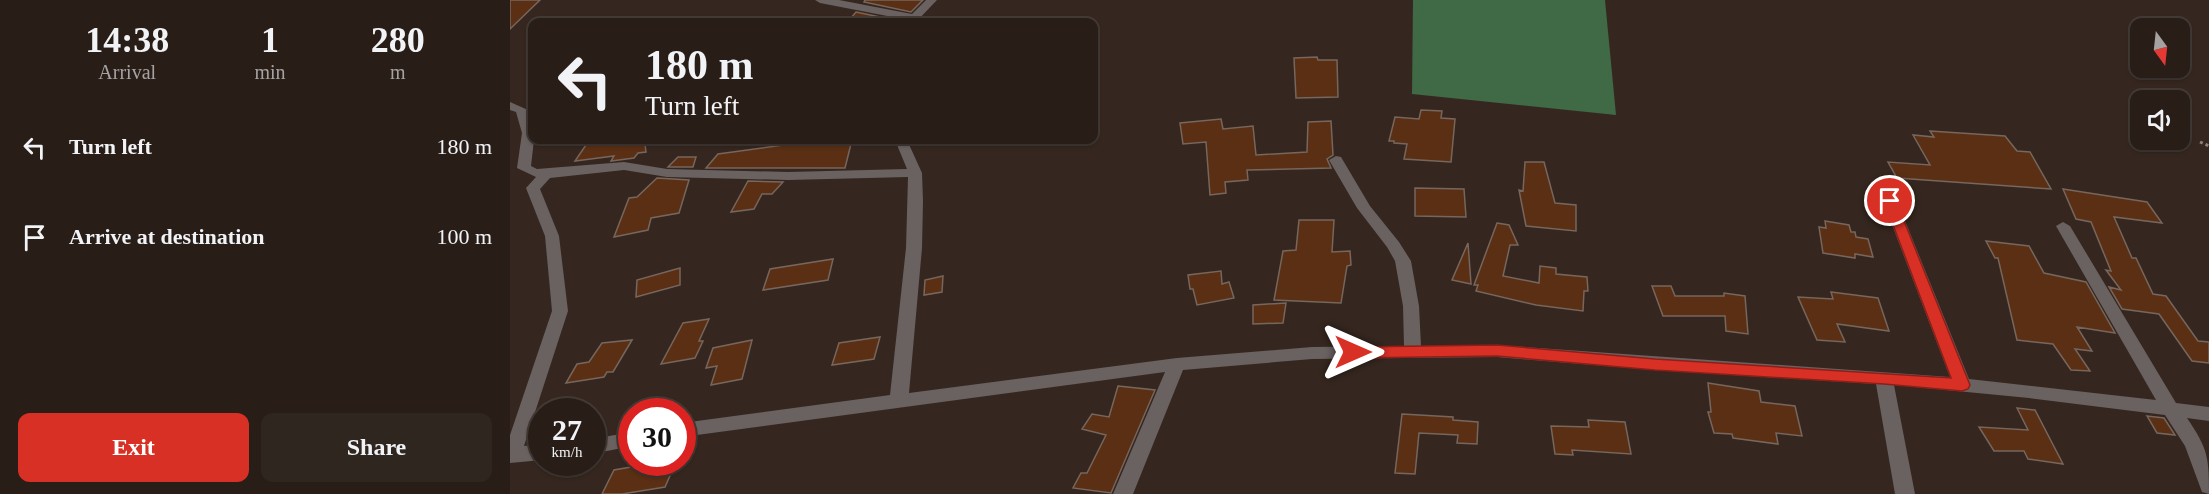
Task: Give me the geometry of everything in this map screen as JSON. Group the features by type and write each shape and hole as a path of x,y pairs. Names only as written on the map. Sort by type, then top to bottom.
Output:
{"street":[{"path":"820,0 876,9 906,18"},
{"path":"915,18 932,0"},
{"path":"510,106 522,110 528,133 524,168 534,173 546,174 624,166 667,173 789,176 915,173"},
{"path":"899,399 914,248 915,173 903,144"},
{"path":"1336,160 1364,208 1394,244 1403,261 1411,306 1413,352"},
{"path":"510,453 517,442 560,310 552,236 533,188 546,174"},
{"path":"1890,201 1962,385"},
{"path":"2063,226 2170,408 2194,444 2209,486"},
{"path":"696,428 899,399 1177,364 1312,353 1497,351 1655,364 1884,378 2209,414"},
{"path":"1123,494 1177,364"},
{"path":"1884,378 1905,494"},
{"path":"510,453 528,452"}],"path":[{"path":"2200,142 2209,146"}],"green space":[{"path":"1413,0 1605,0 1616,115 1412,94"}],"building":[{"path":"510,0 540,0 510,29"},
{"path":"865,0 923,0 911,12 864,2"},
{"path":"856,12 885,18 851,18"},
{"path":"1317,57 1318,60 1337,60 1338,97 1296,98 1294,58"},
{"path":"1421,110 1442,111 1441,118 1455,119 1451,162 1404,159 1407,144 1389,141 1395,117 1419,119"},
{"path":"1221,119 1223,129 1253,126 1256,155 1307,152 1308,122 1331,121 1333,155 1327,159 1331,168 1247,170 1248,180 1225,182 1226,193 1210,195 1206,142 1183,144 1180,123"},
{"path":"1930,131 2005,136 2017,151 2030,152 2051,189 1897,178 1888,162 1930,165 1913,135 1934,137"},
{"path":"587,144 645,144 646,152 638,153 634,158 611,161 614,156 575,161"},
{"path":"851,144 845,168 706,168 718,154 797,145"},
{"path":"678,157 696,157 693,167 668,167"},
{"path":"1525,162 1544,162 1555,203 1576,205 1576,231 1526,226 1519,190 1523,191"},
{"path":"657,178 689,180 679,213 651,218 648,230 614,237 629,198 637,197"},
{"path":"748,181 783,182 772,194 762,194 754,209 731,212"},
{"path":"1415,188 1464,189 1466,217 1415,216"},
{"path":"2063,189 2147,202 2162,223 2114,217 2132,258 2136,258 2153,294 2166,296 2198,341 2209,342 2209,363 2192,361 2159,314 2122,309 2109,287 2121,290 2106,270 2111,271 2091,222 2076,219"},
{"path":"1299,220 1334,220 1332,252 1350,251 1351,265 1347,266 1341,303 1274,300 1283,251 1296,250"},
{"path":"1825,221 1849,225 1856,237 1868,239 1873,257 1855,254 1855,258 1823,253 1819,227 1826,228"},
{"path":"1497,223 1509,225 1518,245 1510,245 1503,276 1539,283 1540,266 1556,268 1556,274 1587,277 1588,291 1584,291 1583,311 1536,305 1476,291 1478,285 1474,285"},
{"path":"1986,241 2029,246 2044,273 2086,282 2115,333 2077,327 2092,351 2075,349 2090,371 2071,370 2053,344 2017,340 1998,258 1995,258"},
{"path":"1468,243 1471,284 1452,280"},
{"path":"833,259 828,280 763,290 770,269"},
{"path":"680,268 680,285 636,297 637,280"},
{"path":"1221,271 1222,284 1229,282 1234,298 1197,305 1193,289 1190,289 1188,275"},
{"path":"943,276 942,292 924,295 925,280"},
{"path":"1652,286 1671,286 1675,296 1724,296 1724,293 1745,296 1748,334 1726,331 1725,316 1663,316"},
{"path":"1831,292 1878,298 1889,331 1837,324 1845,342 1817,340 1798,297 1833,299"},
{"path":"1286,303 1283,323 1253,324 1253,305"},
{"path":"709,319 699,341 703,341 695,358 661,364 683,323"},
{"path":"880,337 874,359 832,365 839,343"},
{"path":"632,340 613,372 607,372 604,377 566,383 577,364 589,362 602,343"},
{"path":"752,340 742,379 711,385 717,366 706,368 713,348"},
{"path":"1708,383 1759,391 1761,402 1795,406 1802,436 1776,433 1778,444 1733,438 1732,434 1714,433 1708,412 1711,412"},
{"path":"1118,386 1155,390 1111,493 1073,488 1081,473 1087,473 1106,435 1082,429 1092,414 1109,417"},
{"path":"2017,408 2035,410 2063,464 2028,459 2024,451 1994,451 1979,427 2028,430"},
{"path":"1402,414 1453,417 1453,420 1478,422 1477,444 1457,443 1458,435 1419,433 1415,474 1395,473"},
{"path":"2147,416 2164,418 2175,435 2157,433"},
{"path":"1588,420 1625,422 1631,454 1572,450 1573,455 1555,454 1551,426 1589,427"},
{"path":"618,469 618,476 670,476 665,487 622,494 602,494 614,470"}],"route":[{"path":"1353,352 1497,351 1962,385 1890,201"}]}
